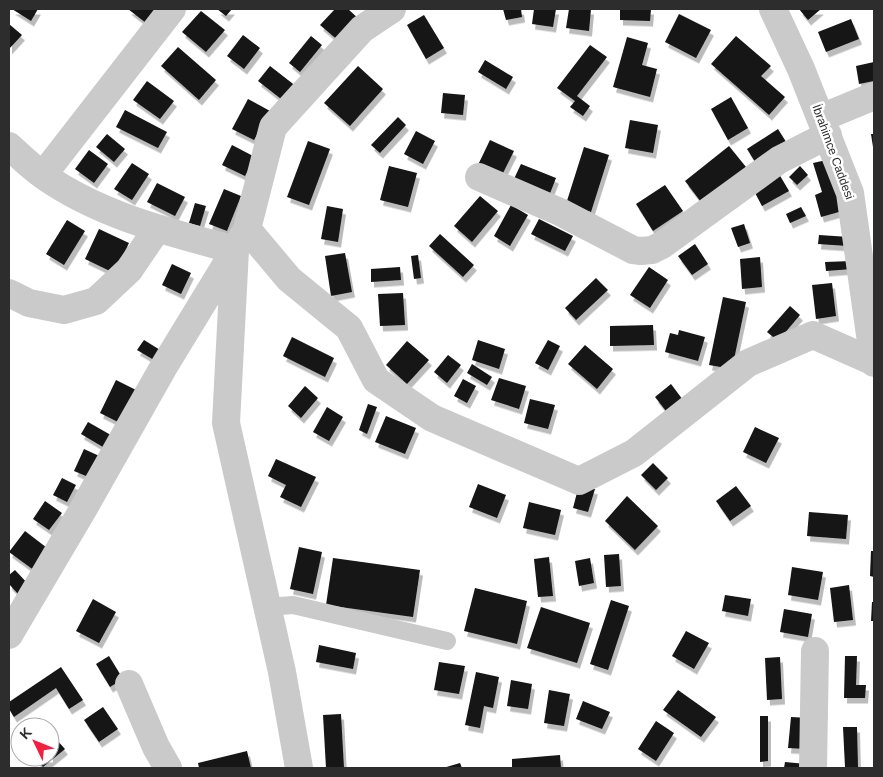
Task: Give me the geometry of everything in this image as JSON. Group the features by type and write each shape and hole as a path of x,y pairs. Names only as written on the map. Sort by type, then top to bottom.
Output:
{"street":[{"path":"43,175 172,9"},
{"path":"299,768 282,672 226,423 241,240 273,127 362,30 392,9"},
{"name":"İbrahimce Caddesi","path":"772,9 801,69 850,193 874,362"},
{"path":"479,177 560,212 626,247 641,251 652,250 824,127 874,96"},
{"path":"9,146 43,175 70,192 120,217 157,229 241,240 349,328 376,380 432,418 579,481 634,453 748,363 812,335 874,362"},
{"path":"9,293 29,303 64,310 96,301 129,270 157,229"},
{"path":"9,635 163,368 241,240"},
{"path":"813,768 815,651"},
{"path":"130,684 156,746 168,768"}],"lane":[{"path":"267,606 293,604 447,641"}],"building":[{"path":"12,9 38,9 31,21"},
{"path":"128,9 158,9 146,23"},
{"path":"217,9 232,9 226,16"},
{"path":"335,9 348,9 360,20 340,42 320,25"},
{"path":"503,9 521,9 522,17 506,20"},
{"path":"534,9 556,9 553,27 532,24"},
{"path":"569,9 591,9 589,31 566,28"},
{"path":"620,9 651,9 650,21 620,20"},
{"path":"799,9 821,9 808,20"},
{"path":"201,11 225,30 206,52 182,32"},
{"path":"679,14 711,30 696,58 665,42"},
{"path":"424,15 444,48 426,59 407,25"},
{"path":"851,19 859,39 826,52 818,32"},
{"path":"9,24 22,35 9,49"},
{"path":"243,35 260,48 244,69 227,56"},
{"path":"311,36 322,45 300,72 289,63"},
{"path":"736,36 771,66 761,76 785,97 769,115 711,64"},
{"path":"627,37 648,43 642,65 657,69 650,97 613,87"},
{"path":"590,45 607,57 577,96 590,106 583,116 570,107 575,101 557,88"},
{"path":"178,47 216,80 199,100 161,66"},
{"path":"485,60 513,77 506,89 478,72"},
{"path":"874,62 874,81 859,84 856,66"},
{"path":"270,66 297,87 285,102 258,81"},
{"path":"358,66 383,89 350,126 324,103"},
{"path":"147,81 174,101 160,119 133,100"},
{"path":"443,93 465,95 463,115 441,113"},
{"path":"731,97 748,128 728,140 711,109"},
{"path":"248,99 270,111 254,140 232,129"},
{"path":"125,110 167,132 158,148 116,127"},
{"path":"398,117 406,125 380,153 371,145"},
{"path":"630,120 658,125 653,153 625,148"},
{"path":"778,129 788,145 757,165 747,149"},
{"path":"416,131 435,141 423,164 404,154"},
{"path":"107,134 125,149 114,162 96,147"},
{"path":"871,134 874,134 874,147 873,147"},
{"path":"490,140 514,151 500,179 477,167"},
{"path":"308,141 330,149 309,205 287,197"},
{"path":"232,145 255,157 245,176 222,165"},
{"path":"729,146 746,167 701,202 685,181"},
{"path":"584,147 609,155 591,212 566,204"},
{"path":"89,150 108,164 94,183 75,169"},
{"path":"831,159 846,210 821,217 815,195 822,192 813,163"},
{"path":"132,163 149,174 132,200 114,189"},
{"path":"521,164 556,178 549,196 513,181"},
{"path":"389,166 417,173 408,207 380,200"},
{"path":"800,166 808,175 797,185 789,177"},
{"path":"779,174 789,191 762,206 753,189"},
{"path":"157,183 185,197 175,216 147,202"},
{"path":"665,185 683,211 653,231 636,204"},
{"path":"224,189 241,196 227,231 209,224"},
{"path":"480,196 498,211 472,242 454,226"},
{"path":"195,203 206,206 200,226 189,223"},
{"path":"511,205 528,215 510,246 494,236"},
{"path":"327,206 343,209 338,242 321,239"},
{"path":"801,207 806,216 790,223 786,214"},
{"path":"539,219 573,236 565,251 531,234"},
{"path":"67,220 85,231 64,265 46,254"},
{"path":"744,224 750,243 738,247 731,228"},
{"path":"99,229 129,243 114,273 85,259"},
{"path":"440,234 474,265 463,277 429,246"},
{"path":"819,235 849,237 848,246 818,244"},
{"path":"695,244 708,264 692,275 678,256"},
{"path":"345,253 352,292 331,296 325,256"},
{"path":"418,255 421,278 414,279 411,256"},
{"path":"760,257 762,287 742,289 740,259"},
{"path":"852,261 852,269 826,271 825,262"},
{"path":"172,264 191,273 181,294 162,285"},
{"path":"400,267 401,280 371,282 371,269"},
{"path":"649,267 668,280 650,308 630,295"},
{"path":"596,278 608,290 576,320 565,308"},
{"path":"832,283 836,316 816,319 812,285"},
{"path":"403,293 405,325 380,326 378,294"},
{"path":"723,297 746,302 732,369 709,365"},
{"path":"790,306 800,315 778,341 767,332"},
{"path":"653,325 654,345 610,346 610,326"},
{"path":"679,330 705,337 698,361 665,352 670,333 678,335"},
{"path":"292,337 334,358 325,377 283,356"},
{"path":"144,340 165,353 159,363 137,350"},
{"path":"478,340 505,349 499,369 472,360"},
{"path":"548,340 560,346 548,370 535,363"},
{"path":"407,341 429,360 407,384 386,365"},
{"path":"585,345 613,369 597,389 568,364"},
{"path":"448,355 461,365 447,383 434,372"},
{"path":"472,364 492,377 487,385 467,373"},
{"path":"499,378 526,386 519,409 491,400"},
{"path":"463,379 476,386 467,403 454,396"},
{"path":"116,380 144,394 128,427 100,413"},
{"path":"671,384 689,408 673,420 655,397"},
{"path":"305,386 318,398 301,418 288,406"},
{"path":"530,399 555,405 548,429 524,423"},
{"path":"368,404 377,407 367,434 359,430"},
{"path":"327,407 343,417 329,441 313,432"},
{"path":"386,416 416,428 405,454 375,442"},
{"path":"88,422 116,438 108,450 81,434"},
{"path":"755,427 779,438 766,463 743,452"},
{"path":"84,449 108,460 98,481 74,471"},
{"path":"276,459 316,477 301,507 280,497 286,485 268,476"},
{"path":"653,463 668,478 656,490 641,475"},
{"path":"62,478 76,485 67,502 53,495"},
{"path":"478,484 506,495 497,518 469,507"},
{"path":"579,485 595,489 588,512 573,508"},
{"path":"736,486 751,506 730,521 716,501"},
{"path":"627,496 658,526 635,550 605,521"},
{"path":"45,501 62,513 49,530 33,519"},
{"path":"529,502 561,510 555,535 523,528"},
{"path":"809,512 848,515 846,539 807,536"},
{"path":"25,531 51,551 35,571 9,552"},
{"path":"299,547 322,552 313,594 290,589"},
{"path":"871,551 874,551 874,577 870,576"},
{"path":"619,554 621,586 606,587 604,555"},
{"path":"549,557 553,596 538,597 534,559"},
{"path":"333,558 420,570 413,617 326,605"},
{"path":"590,558 594,583 579,586 575,561"},
{"path":"792,567 823,572 818,600 788,595"},
{"path":"15,570 29,585 19,595 9,584 9,575"},
{"path":"849,585 853,620 834,622 830,588"},
{"path":"475,588 527,601 517,644 464,631"},
{"path":"725,595 751,599 748,616 722,611"},
{"path":"93,599 116,612 99,643 76,631"},
{"path":"611,600 629,606 608,670 590,664"},
{"path":"872,602 874,602 874,621 871,621"},
{"path":"541,607 590,623 577,663 527,648"},
{"path":"784,609 812,614 808,637 780,632"},
{"path":"686,631 709,643 694,669 672,656"},
{"path":"319,645 356,653 353,669 316,662"},
{"path":"109,656 123,679 110,687 96,664"},
{"path":"845,656 857,656 856,685 866,685 865,698 844,698"},
{"path":"780,657 782,699 767,700 765,658"},
{"path":"439,662 465,666 459,694 434,690"},
{"path":"61,667 83,700 69,709 56,688 14,717 9,709 9,702"},
{"path":"476,672 499,677 493,708 484,706 480,728 465,725"},
{"path":"511,680 532,684 528,709 507,706"},
{"path":"549,690 570,694 564,726 544,723"},
{"path":"678,690 716,717 701,737 663,710"},
{"path":"583,701 610,712 602,729 576,719"},
{"path":"103,707 118,729 99,742 84,720"},
{"path":"341,714 344,768 326,768 323,715"},
{"path":"760,716 768,716 768,761 760,762"},
{"path":"791,717 809,718 806,749 788,748"},
{"path":"656,721 674,733 656,761 638,749"},
{"path":"843,727 857,727 858,767 845,767"},
{"path":"60,744 65,749 60,753"},
{"path":"247,751 251,768 199,768 198,763"},
{"path":"560,755 561,768 512,768 512,759"},
{"path":"785,762 806,764 806,768 784,768"},
{"path":"460,763 462,768 443,768"}]}
